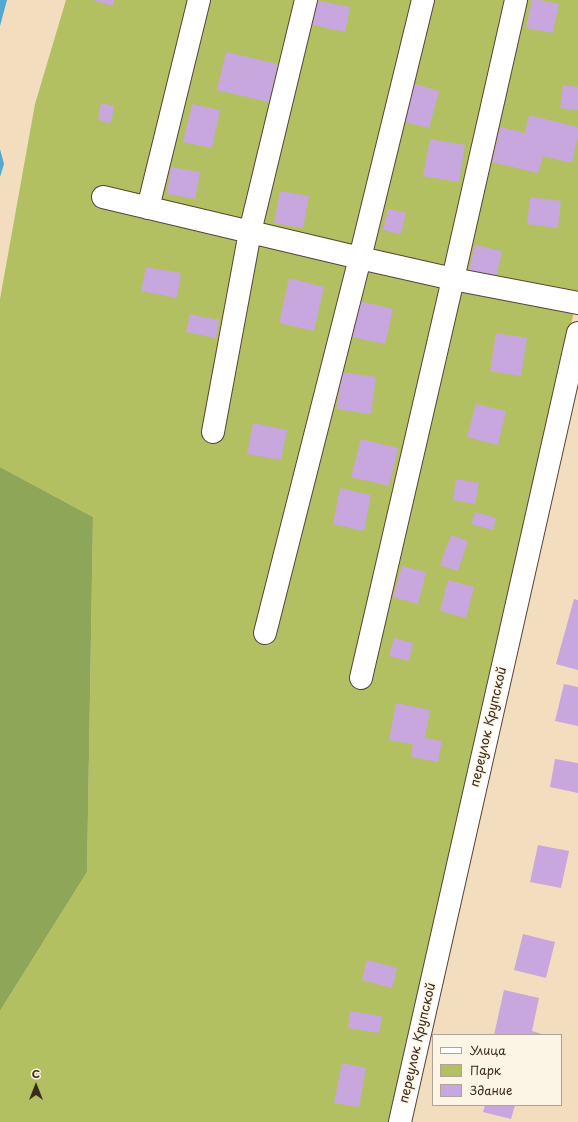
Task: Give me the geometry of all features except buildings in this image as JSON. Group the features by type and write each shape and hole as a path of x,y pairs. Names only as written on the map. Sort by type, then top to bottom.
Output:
{"street":[{"path":"148,208 198,0"},
{"path":"213,432 250,232 306,0"},
{"path":"265,633 360,258 423,0"},
{"path":"361,678 516,0"},
{"path":"103,197 453,279 578,303"},
{"name":"переулок Крупской","path":"400,1122 578,333"}],"green space":[{"path":"66,0 578,0 578,294 389,1122 0,1122 0,1011 87,872 93,517 0,467 0,299 35,104"},
{"path":"0,467 93,517 87,872 0,1011"}],"water":[{"path":"0,0 7,0 0,26"},
{"path":"0,149 4,164 0,177"}]}
